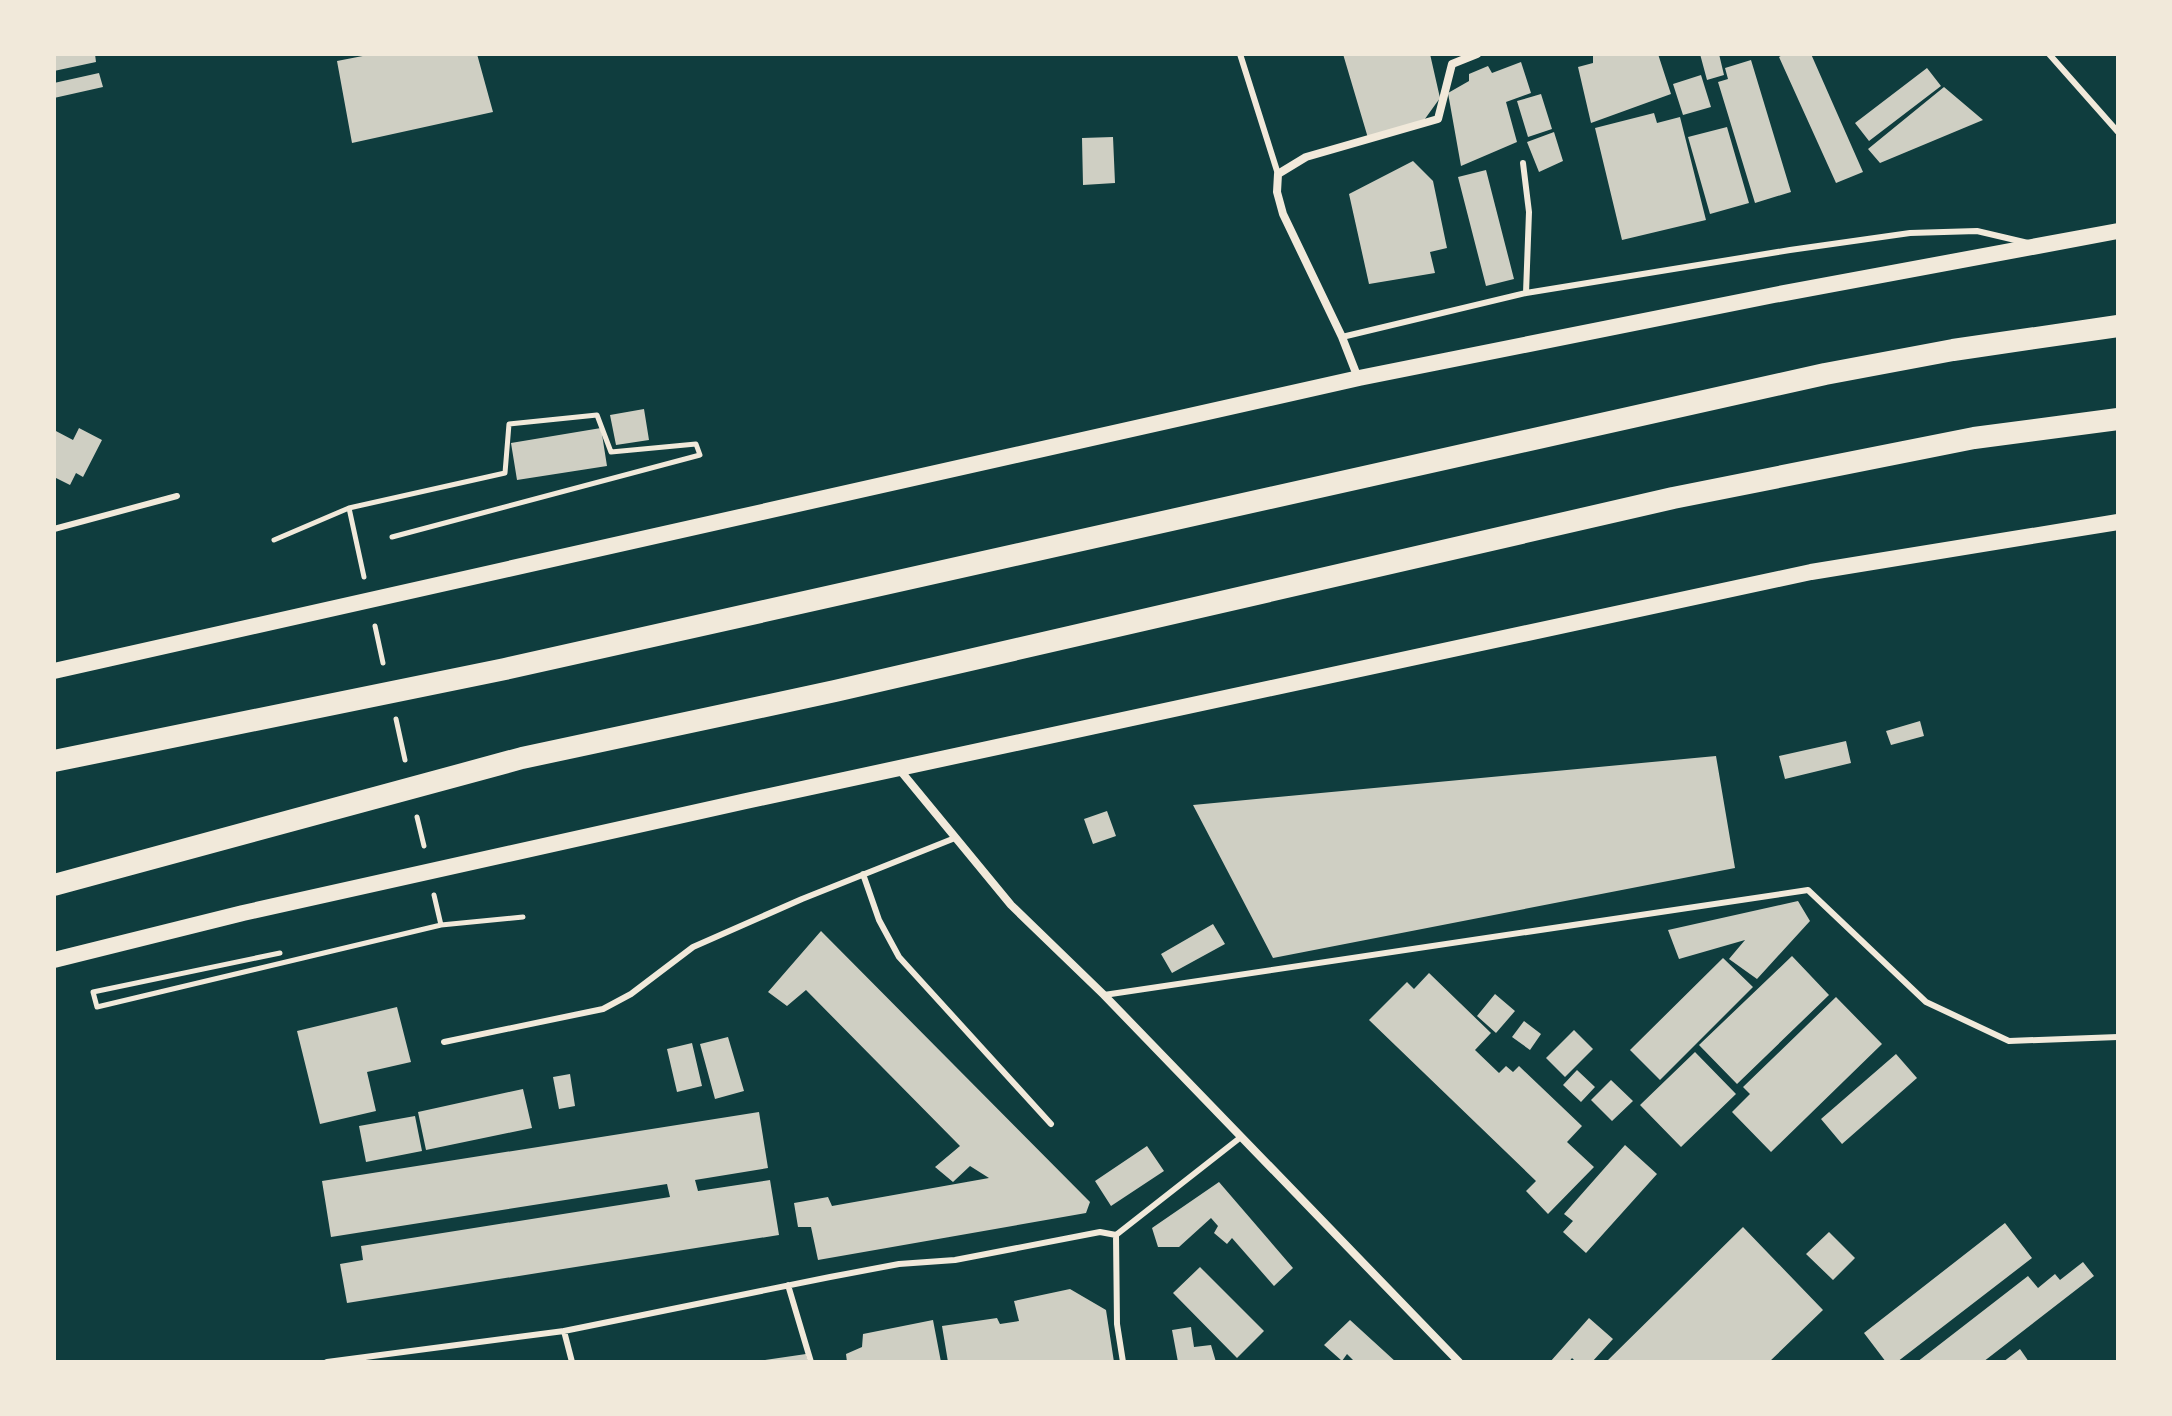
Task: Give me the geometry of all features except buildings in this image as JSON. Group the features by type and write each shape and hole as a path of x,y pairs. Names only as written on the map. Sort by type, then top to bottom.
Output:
{"highway":[{"path":"54,761 505,669 1825,374 1953,350 2118,326"},
{"path":"54,885 522,758 835,691 1673,498 1974,438 2118,419"}],"main road":[{"path":"54,671 1359,378 1774,295 2118,231"},
{"path":"54,960 243,913 1811,572 2118,522"}],"street":[{"path":"1359,378 1283,214 1277,192 1278,174 1306,157 1438,119 1452,64 1477,54"},
{"path":"899,769 1011,905 1104,995 1459,1362"}],"lane":[{"path":"1240,54 1278,174"},
{"path":"2049,54 2118,132"},
{"path":"1523,163 1529,212 1526,293"},
{"path":"1342,337 1526,293 1910,233 1977,231 2042,246"},
{"path":"54,529 177,496"},
{"path":"444,1042 603,1009 631,994 693,947 955,838"},
{"path":"863,874 879,920 899,957 1051,1124"},
{"path":"1104,995 1808,890 1926,1002 2009,1041 2118,1037"},
{"path":"327,1362 564,1331 899,1264 955,1260 1100,1232 1116,1235 1241,1137"},
{"path":"1116,1235 1117,1324 1123,1362"},
{"path":"788,1285 811,1362"},
{"path":"564,1331 572,1362"}],"path":[{"path":"274,540 349,508"},
{"path":"441,925 523,917"}]}
